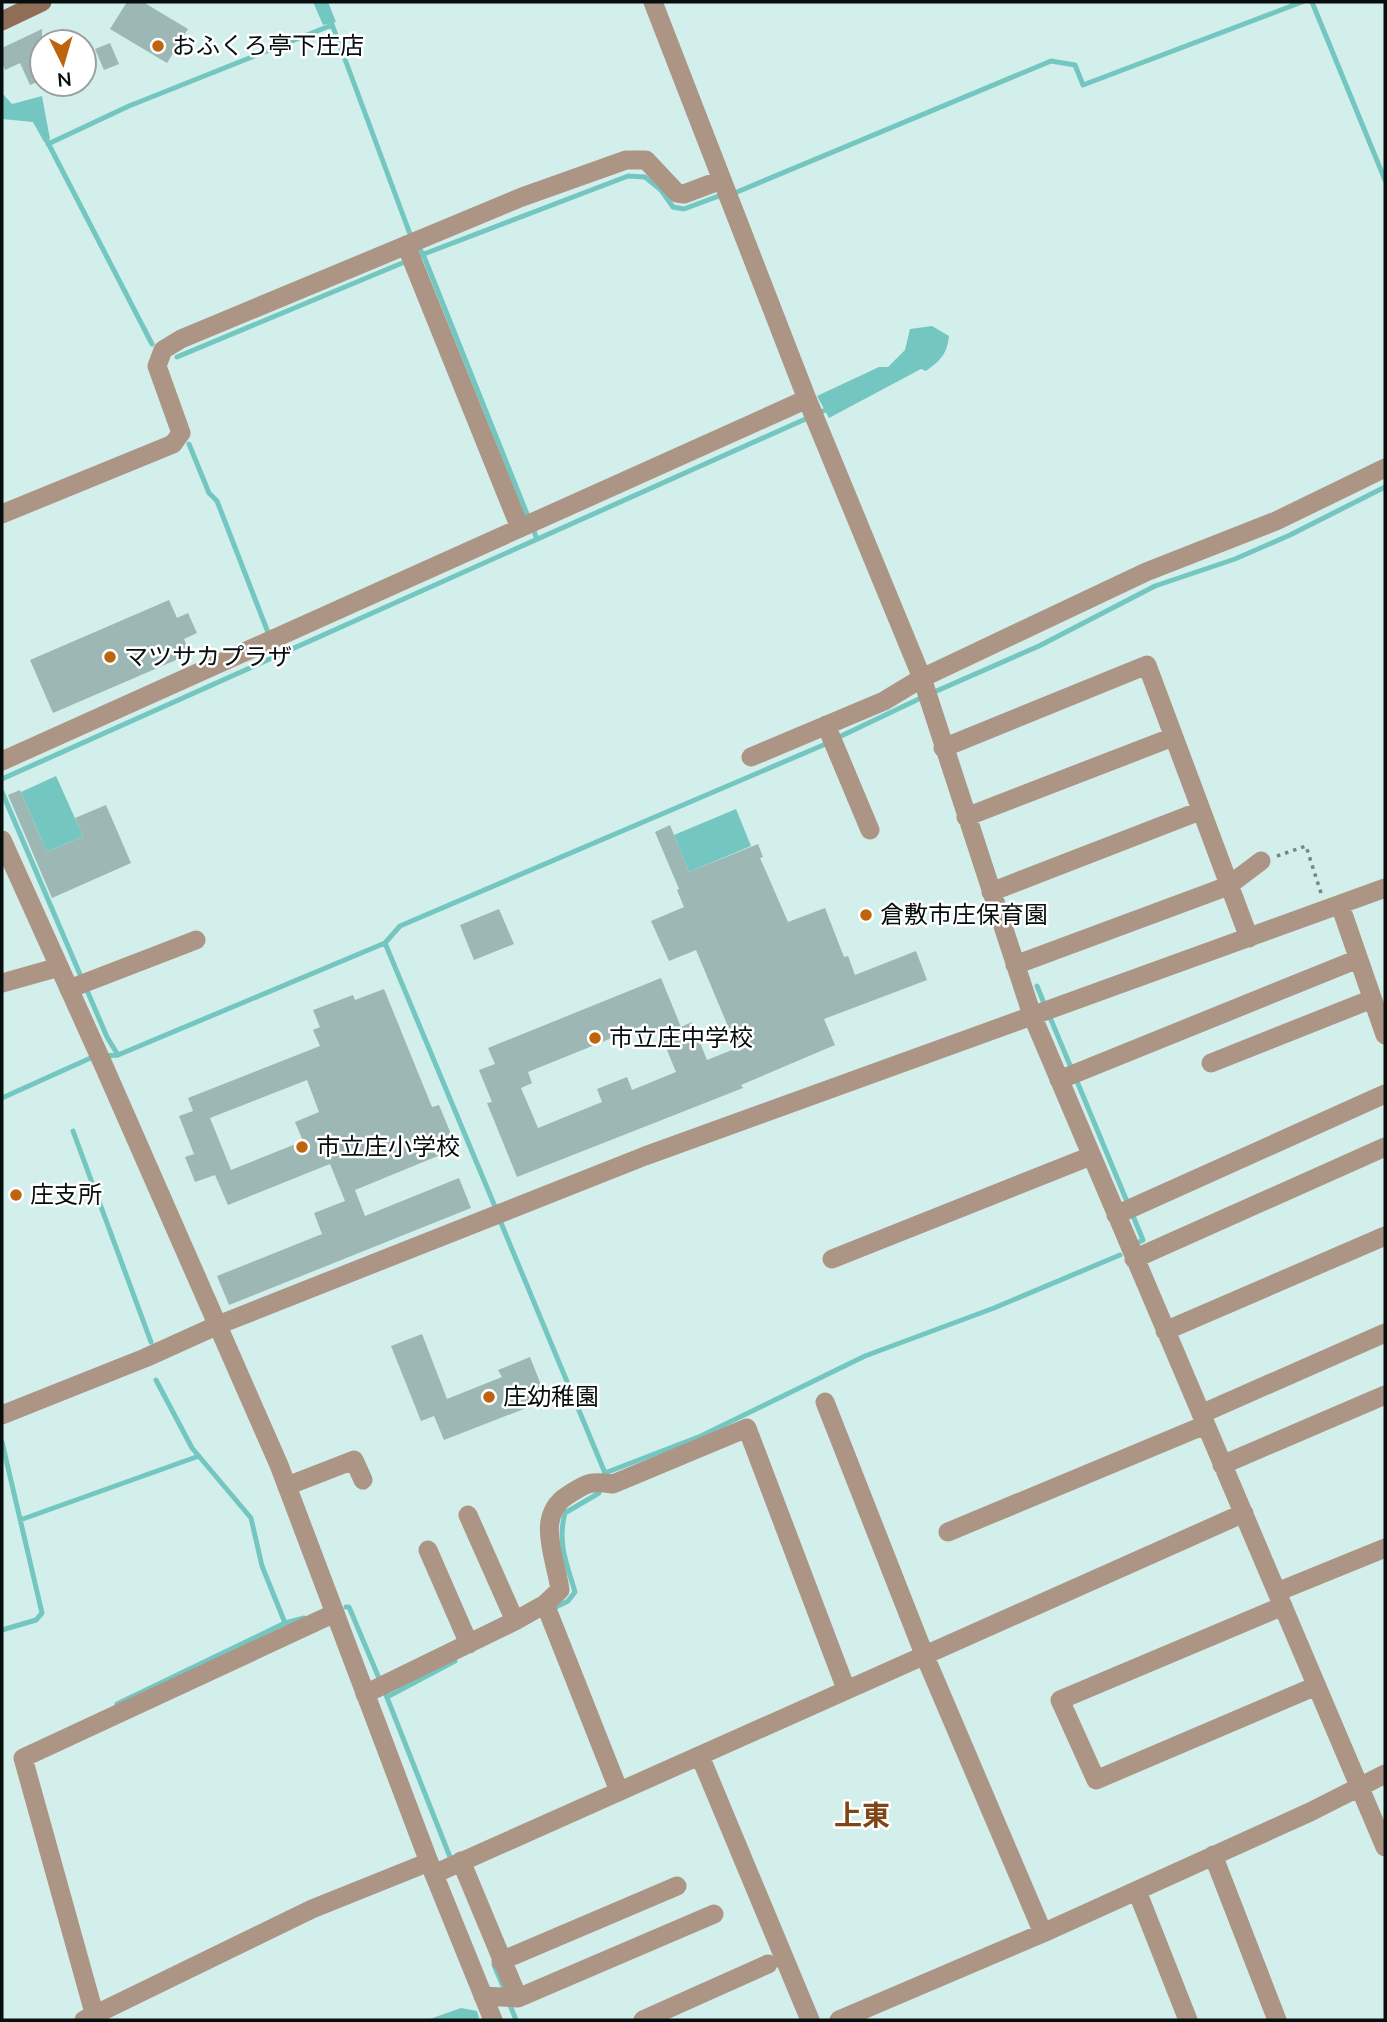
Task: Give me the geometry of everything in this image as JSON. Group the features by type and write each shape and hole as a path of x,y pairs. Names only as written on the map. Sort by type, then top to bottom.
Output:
{"main road":[{"path":"2,21 42,2"}],"street":[{"path":"654,2 811,410 926,691 1015,965 1041,1011 1068,1076 1091,1156 1126,1211 1134,1259 1385,1847"},
{"path":"2,514 173,444 181,433 157,366 163,350 172,344 412,250 522,197 626,160 646,160 677,193 724,189"},
{"path":"412,250 527,525"},
{"path":"2,761 527,525 811,410"},
{"path":"751,757 827,729 884,701 926,691 1146,572 1276,521 1385,468"},
{"path":"943,748 1147,665 1249,938"},
{"path":"827,729 870,830"},
{"path":"966,817 1173,737"},
{"path":"991,892 1200,811"},
{"path":"2,840 59,967 79,985 100,1056 287,1486 335,1614 377,1688 446,1866 503,1997"},
{"path":"1015,965 1228,886 1261,861"},
{"path":"2,1415 218,1325 645,1156 1385,888"},
{"path":"1333,907 1359,959 1385,1035"},
{"path":"79,985 196,940"},
{"path":"1068,1076 1359,959"},
{"path":"2,984 59,967"},
{"path":"1211,1063 1372,999"},
{"path":"1126,1211 1385,1094"},
{"path":"1134,1259 1385,1147"},
{"path":"832,1259 1091,1156"},
{"path":"1165,1331 1385,1236"},
{"path":"948,1532 1203,1419 1385,1333"},
{"path":"1223,1465 1385,1395"},
{"path":"825,1402 924,1654 1044,1933"},
{"path":"377,1688 515,1621 547,1609 560,1590 549,1525 552,1511 560,1500 591,1482 614,1484 747,1427 846,1689"},
{"path":"287,1486 354,1460 363,1480"},
{"path":"335,1614 23,1758 91,2018 312,1909 446,1866 700,1756 1244,1513"},
{"path":"468,1515 515,1621"},
{"path":"1317,1686 1096,1780 1060,1700 1385,1548"},
{"path":"428,1550 470,1644"},
{"path":"547,1609 619,1791"},
{"path":"700,1756 810,2020"},
{"path":"839,2020 1044,1933 1310,1812 1385,1774"},
{"path":"1213,1855 1277,2020"},
{"path":"446,1866 501,1961 503,1997 493,2020"},
{"path":"501,1961 677,1886"},
{"path":"1137,1891 1188,2020"},
{"path":"503,1997 714,1914"},
{"path":"643,2020 768,1964"}],"path":[{"path":"1261,861 1306,846 1333,907"}],"water":[{"path":"313,2 328,2 336,22 323,25"},
{"path":"2,93 12,104 42,98 50,139 44,142 33,122 2,119"},
{"path":"932,326 949,336 947,348 936,363 926,371 921,369 829,418 817,396 879,367 888,367 905,350 910,329"},
{"path":"56,776 83,836 47,852 21,792"},
{"path":"736,809 751,846 689,872 674,835"},
{"path":"461,2008 477,2011 479,2018 427,2020"}],"building":[{"name":"おふくろ亭下庄店","path":"127,2 143,2 188,29 167,63 110,29"},
{"path":"28,36 28,81 20,63 5,70 2,48"},
{"path":"110,43 119,64 104,70 98,56 98,48"},
{"name":"マツサカプラザ","path":"169,600 177,618 188,613 197,633 184,639 190,654 53,713 30,660"},
{"path":"20,790 47,852 83,836 75,818 106,805 131,863 52,898 8,795"},
{"path":"670,825 689,872 758,844 763,857 760,858 788,922 825,908 844,957 848,956 855,975 916,951 927,980 824,1019 835,1045 741,1085 743,1088 517,1177 487,1103 492,1102 479,1070 495,1064 488,1048 661,978 681,1027 692,1022 707,1060 737,1048 696,950 669,961 651,921 684,907 655,832","holes":["644,1025 649,1037 660,1033 676,1072 632,1090 627,1077 597,1089 602,1102 538,1128 521,1088 532,1083 528,1072"]},
{"path":"499,909 514,944 474,960 460,925"},
{"path":"384,989 432,1107 439,1105 451,1134 444,1137 450,1151 355,1190 365,1216 459,1178 471,1208 229,1305 217,1276 322,1234 314,1213 345,1201 330,1164 228,1205 215,1175 195,1182 185,1157 194,1154 179,1116 193,1111 188,1098 320,1046 313,1030 320,1027 313,1010 353,995 355,1000","holes":["307,1080 319,1112 295,1122 303,1141 231,1170 210,1118"]},
{"path":"422,1334 447,1399 502,1377 498,1370 530,1357 547,1400 444,1440 434,1416 421,1421 391,1346"}],"waterway":[{"path":"416,257 628,176 645,177 661,190 673,207 684,209 737,192 1051,61 1075,65 1083,85 1302,2"},
{"path":"1312,2 1385,180"},
{"path":"330,19 410,234 423,254 537,539"},
{"path":"48,144 129,106 332,25"},
{"path":"47,141 152,344"},
{"path":"177,357 407,261"},
{"path":"2,779 830,408"},
{"path":"189,444 209,493 217,501 269,635"},
{"path":"932,693 1039,646 1155,586 1235,559 1290,535 1385,487"},
{"path":"837,738 923,697"},
{"path":"104,1056 118,1055 385,943 400,926 828,743"},
{"path":"2,792 82,979"},
{"path":"385,943 496,1209"},
{"path":"1037,986 1045,1006"},
{"path":"86,988 107,1037 118,1055"},
{"path":"1049,1015 1072,1070"},
{"path":"2,1098 95,1056"},
{"path":"1076,1079 1143,1240 1139,1242"},
{"path":"73,1131 151,1342"},
{"path":"499,1218 605,1473 603,1478"},
{"path":"605,1473 701,1436 865,1356 994,1308 1120,1255"},
{"path":"156,1380 192,1448 251,1518 262,1566 285,1623 304,1618"},
{"path":"2,1442 42,1613 36,1620 2,1630"},
{"path":"20,1520 199,1456"},
{"path":"550,1610 568,1601 575,1592 563,1544 565,1513 599,1493 600,1487"},
{"path":"346,1607 349,1607 381,1683"},
{"path":"117,1704 285,1623"},
{"path":"387,1697 455,1661"},
{"path":"386,1695 452,1862"},
{"path":"494,1965 505,1991"},
{"path":"508,2000 516,2020"}],"place":[{"name":"おふくろ亭下庄店","path":"158,46"},
{"name":"マツサカプラザ","path":"110,657"},
{"name":"倉敷市庄保育園","path":"866,915"},
{"name":"市立庄中学校","path":"595,1038"},
{"name":"市立庄小学校","path":"302,1147"},
{"name":"庄支所","path":"16,1195"},
{"name":"庄幼稚園","path":"489,1397"}],"district":[{"name":"上東","path":"862,1815"}]}
